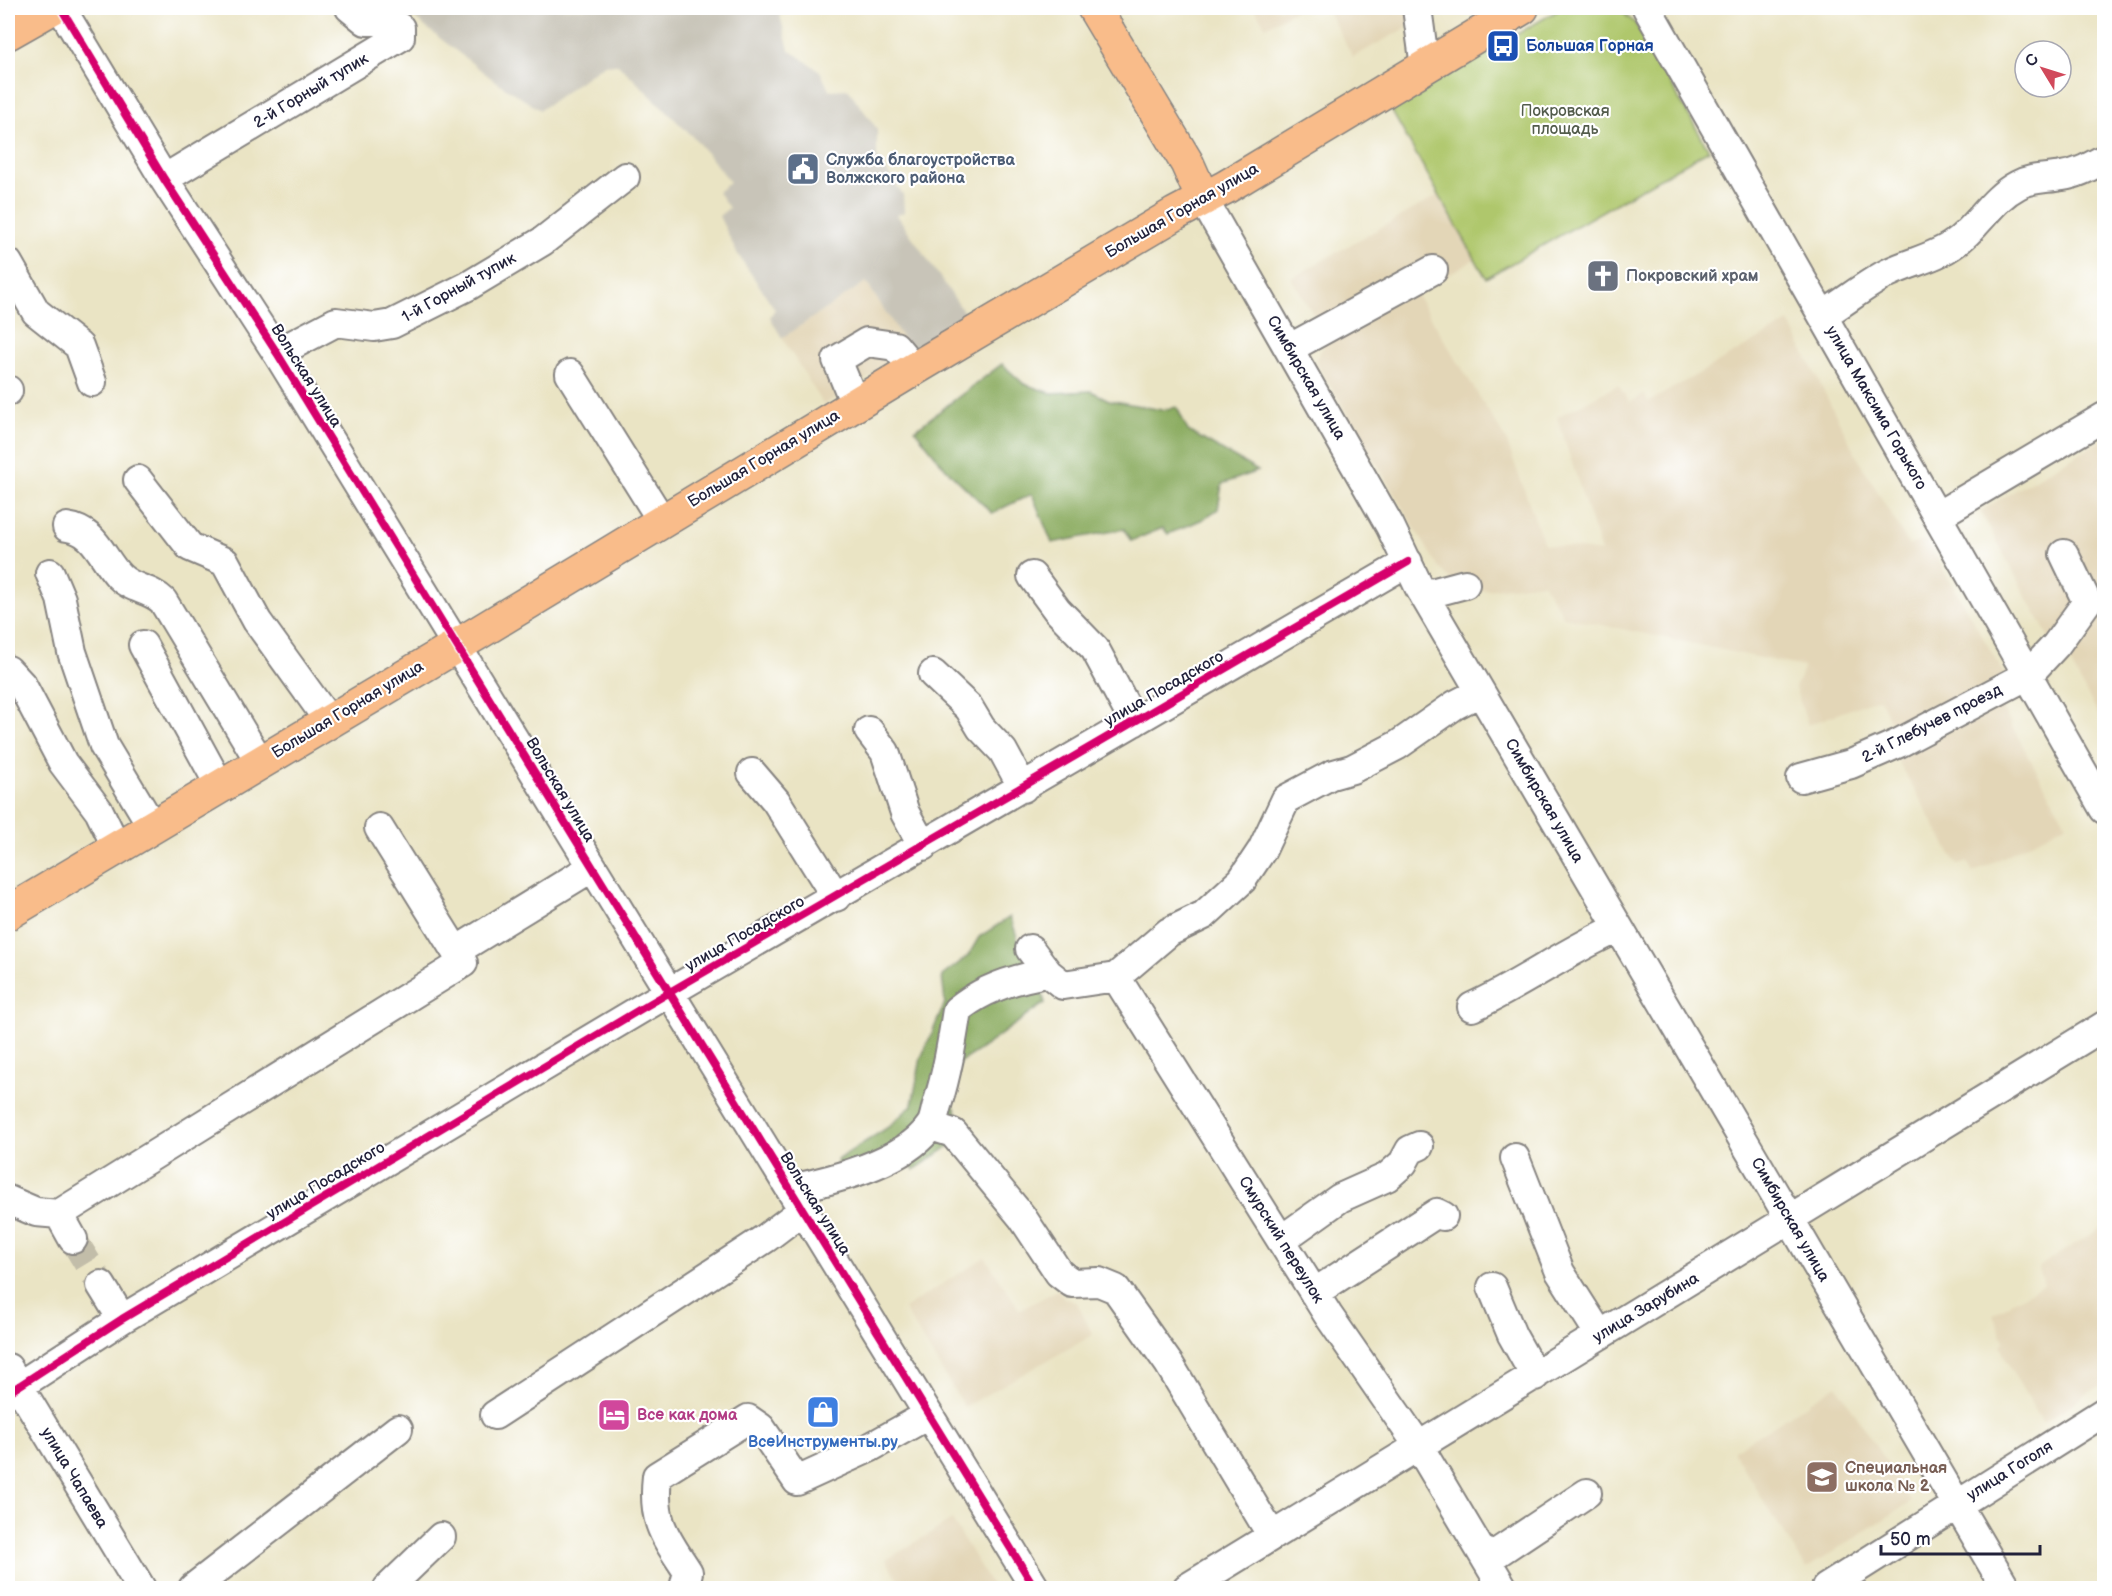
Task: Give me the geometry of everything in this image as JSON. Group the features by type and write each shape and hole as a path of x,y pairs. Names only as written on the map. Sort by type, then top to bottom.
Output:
{"main road":[{"path":"8,33 52,8"},
{"name":"Симбирская улица","path":"1094,8 1187,163 1203,199"},
{"name":"Большая Горная улица","path":"8,913 456,646 855,404 1522,8"}],"street":[{"name":"Вольская улица","path":"61,8 164,179 277,353 1035,1588"},
{"name":"2-й Горный тупик","path":"164,179 400,37 400,28 390,21 366,21 350,8"},
{"path":"1418,8 1425,67"},
{"name":"улица Максима Горького","path":"1647,8 2104,809"},
{"path":"1823,315 1888,273 1924,260 1955,244 1991,204 2017,185 2035,178 2062,176 2082,171 2104,159"},
{"name":"1-й Горный тупик","path":"277,353 336,322 374,327 392,324 411,315 468,286 543,241 625,177"},
{"name":"Симбирская улица","path":"1203,199 1290,348 1424,595 1480,692 2006,1588"},
{"path":"8,263 36,312 86,346 92,382"},
{"path":"1290,348 1433,270"},
{"path":"855,404 837,360 867,342 895,346 914,369"},
{"path":"570,374 662,521"},
{"path":"1937,516 2104,417"},
{"path":"138,480 190,547 225,562 257,621 330,721"},
{"path":"67,526 80,529 92,538 119,576 139,590 154,592 163,601 260,762"},
{"name":"2-й Глебучев проезд","path":"1801,778 1851,764 1938,726 2028,675 2056,645 2087,602 2064,554"},
{"name":"улица Посадского","path":"11,1383 669,993 1408,562"},
{"path":"50,573 61,599 72,652 104,746 152,826"},
{"path":"1032,576 1057,610 1095,649 1134,723"},
{"path":"1424,595 1465,584"},
{"path":"143,645 220,786"},
{"path":"8,670 22,685 63,763 99,811 117,848"},
{"path":"933,674 969,708 981,728 1003,751 1023,788"},
{"path":"1030,949 1048,973 1063,985 1116,977 1169,932 1204,915 1242,880 1262,850 1287,799 1331,775 1352,769 1398,745 1455,705 1480,692"},
{"path":"869,731 885,752 905,813 923,846"},
{"path":"752,772 776,801 836,897"},
{"path":"8,1200 36,1212 59,1214 464,963 379,828"},
{"path":"456,951 591,868"},
{"path":"1472,1007 1504,992 1581,945 1619,928"},
{"path":"495,1414 766,1238 796,1200 832,1181 881,1161 916,1140 931,1126 944,1082 957,1010 972,998 1025,976 1048,973"},
{"name":"Смурский переулок","path":"1116,977 1314,1293 1418,1445 1488,1559 1503,1588"},
{"name":"улица Зарубина","path":"1187,1588 2104,1026"},
{"path":"931,1126 953,1133 978,1161 1022,1217 1059,1274 1072,1283 1099,1282 1116,1289 1169,1364 1272,1536"},
{"path":"1281,1240 1340,1198 1387,1177 1403,1163 1410,1150 1419,1146"},
{"path":"1515,1158 1560,1272 1600,1335"},
{"path":"1314,1293 1437,1213 1443,1216"},
{"path":"59,1214 73,1239"},
{"path":"101,1285 122,1319"},
{"path":"1492,1287 1512,1335 1535,1376"},
{"name":"улица Чапаева","path":"11,1383 141,1588"},
{"name":"улица Гоголя","path":"1826,1588 2104,1412"},
{"path":"684,1588 688,1572 659,1527 654,1498 657,1476 748,1419 761,1428 796,1481 869,1448 928,1415"},
{"path":"193,1588 398,1429"},
{"path":"1488,1559 1587,1493"},
{"path":"388,1588 441,1538"}],"shaded area":[{"name":"Служба благоустройства Волжского района","path":"401,8 778,8 789,50 820,71 829,90 848,89 877,129 877,156 903,195 904,212 897,215 968,318 911,351 866,282 782,338 770,317 775,309 737,253 719,216 729,208 718,192 730,182 696,140 618,64 603,65 540,110 495,81"},
{"path":"1254,8 1299,8 1266,27"},
{"path":"1326,8 1412,8 1417,22 1353,57"},
{"path":"1439,195 1475,259 1416,294 1506,440 1544,544 1601,552 1557,417 1618,385 1630,402 1644,394 1649,402 1789,322 1857,457 1909,545 1926,540 2005,675 1896,733 1879,698 1808,725 1795,688 1804,667 1564,617 1543,583 1463,593 1437,565 1315,361 1328,338 1291,278"},
{"path":"866,282 911,351 824,405 782,338"},
{"path":"2104,439 2104,725 2067,657 2060,658 1980,511"},
{"path":"1997,699 2066,824 1973,873 1967,861 1959,865 1952,856 1897,759"},
{"path":"2104,1226 2104,1383 2043,1423 2010,1368 2000,1345 2004,1341 1993,1314 2044,1284 2038,1267"},
{"path":"985,1257 1020,1310 1058,1290 1064,1298 1077,1303 1093,1335 964,1407 904,1309"},
{"name":"Специальная школа № 2","path":"1837,1385 1911,1502 1806,1569 1733,1451"},
{"path":"952,1520 993,1588 903,1588 886,1560"}],"green space":[{"name":"Покровская площадь","path":"1562,8 1617,8 1635,23 1709,150 1486,278 1390,108"},
{"path":"1002,364 1024,384 1051,393 1091,391 1109,400 1162,410 1177,407 1188,431 1258,471 1222,484 1218,509 1203,519 1168,534 1163,528 1131,541 1124,529 1052,543 1032,494 992,513 946,469 915,430"},
{"path":"1010,917 1024,959 1039,985 1045,1003 960,1062 951,1100 967,1134 914,1170 906,1157 838,1170 837,1160 890,1126 912,1105 921,1058 945,1003 942,976 968,956 979,937"}],"tunnel":[{"path":"73,1239 101,1285"}],"cycle path":[{"path":"61,8 164,179 277,353 1035,1588"},
{"path":"8,1393 122,1319 639,1010 1408,562"}],"place":[{"name":"Большая Горная","path":"1503,46"},
{"name":"Служба благоустройства Волжского района","path":"803,169"},
{"name":"Покровский храм","path":"1603,276"},
{"name":"ВсеИнструменты.ру","path":"823,1412"},
{"name":"Все как дома","path":"614,1415"},
{"name":"Специальная школа № 2","path":"1822,1477"}]}
